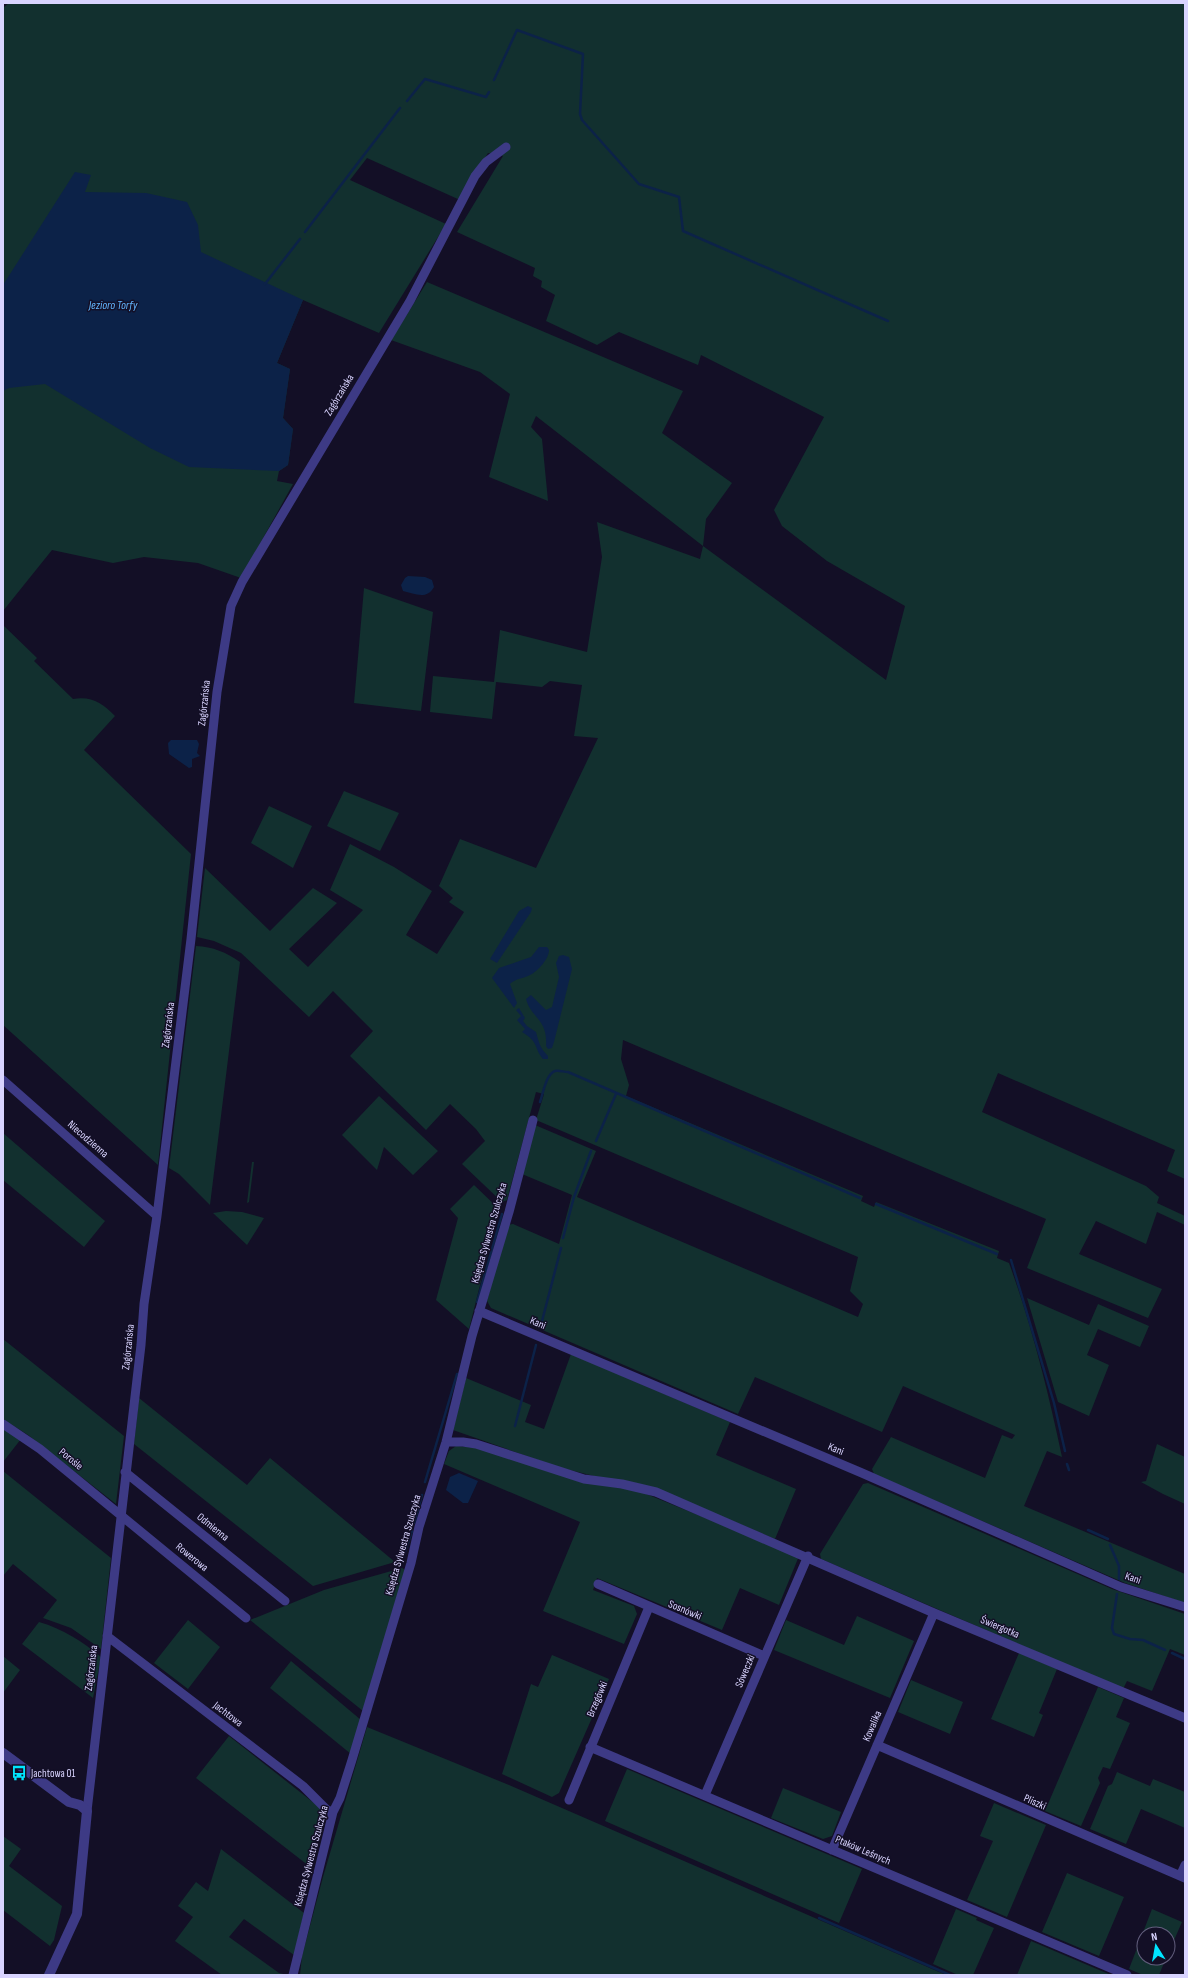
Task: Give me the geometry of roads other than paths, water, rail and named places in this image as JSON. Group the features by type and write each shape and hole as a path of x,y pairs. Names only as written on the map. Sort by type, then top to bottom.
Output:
{"street":[{"name":"Zagórzańska","path":"49,1975 77,1914 125,1472 141,1345 144,1304 157,1216 193,917 217,692 231,606 246,575 410,301 475,176 486,162 506,147"},
{"name":"Niecodzienna","path":"3,1080 157,1216"},
{"name":"Księdza Sylwestra Szulczyka","path":"293,1975 333,1812 340,1798 352,1760 411,1563 419,1527 446,1442 479,1311 533,1120"},
{"name":"Kani","path":"479,1311 855,1470 1121,1587 1185,1607"},
{"name":"Porośle","path":"3,1424 40,1449 121,1516"},
{"name":"Świergotka","path":"446,1442 476,1444 584,1479 622,1484 656,1492 808,1556 934,1613 1185,1718"},
{"name":"Odmienna","path":"125,1472 285,1601"},
{"name":"Rowerowa","path":"121,1516 246,1618"},
{"name":"Sóweczki","path":"705,1795 808,1556"},
{"name":"Sosnówki","path":"598,1584 764,1656"},
{"name":"Brzegówki","path":"569,1800 649,1607"},
{"name":"Kowalika","path":"832,1850 934,1613"},
{"name":"Jachtowa","path":"107,1636 303,1786 327,1810 333,1812"},
{"name":"Pliszki","path":"877,1745 1182,1877"},
{"name":"Ptaków Leśnych","path":"590,1747 1127,1975"},
{"path":"3,1753 69,1802 80,1805 87,1811"},
{"path":"1182,1877 1185,1865"}],"water":[{"name":"Jezioro Torfy","path":"75,172 91,175 85,192 146,193 187,202 198,225 201,252 303,300 277,363 290,369 283,418 293,429 288,465 279,471 189,467 150,448 45,384 9,388 3,391 3,285"},
{"path":"408,576 425,577 432,580 434,587 428,594 424,595 403,591 401,585"},
{"path":"171,740 197,740 199,744 197,753 200,756 192,759 192,767 189,768 169,754 168,743"},
{"path":"528,906 532,908 531,912 497,963 490,959 519,911"},
{"path":"539,947 547,947 549,950 547,957 540,968 510,984 517,1003 514,1008 492,978 499,968 531,957"},
{"path":"563,955 569,957 572,969 554,1042 552,1048 548,1049 546,1046 546,1037 542,1024 528,1005 526,999 531,995 546,1010 552,1007 559,977 556,963 559,956"},
{"path":"519,1008 525,1018 523,1021 527,1026 536,1032 540,1045 548,1056 548,1059 543,1059 534,1042 522,1032 525,1029 517,1020 521,1016 516,1010"},
{"path":"459,1473 478,1481 468,1503 463,1503 446,1490 450,1477"}],"waterway":[{"path":"494,80 517,30 583,54 580,114 582,120 639,184 679,197 683,231 888,321"},
{"path":"407,101 425,79 486,97 489,92"},
{"path":"305,232 400,108"},
{"path":"265,284 300,239"},
{"path":"540,1102 549,1076 555,1071 568,1072 860,1198"},
{"path":"596,1141 616,1094"},
{"path":"563,1238 574,1197 591,1151"},
{"path":"876,1204 997,1254"},
{"path":"477,1302 502,1214"},
{"path":"541,1325 561,1248"},
{"path":"1011,1260 1054,1403 1065,1451"},
{"path":"515,1426 536,1345"},
{"path":"425,1482 457,1374"},
{"path":"1067,1464 1069,1470"},
{"path":"414,1523 422,1495"},
{"path":"1088,1530 1108,1539"},
{"path":"402,1560 412,1531"},
{"path":"1110,1545 1119,1566 1119,1579"},
{"path":"1117,1594 1112,1628 1114,1634 1130,1639 1143,1640 1165,1650"},
{"path":"1172,1653 1185,1659"},
{"path":"819,1918 950,1975"}],"place":[{"name":"Jachtowa 01","path":"19,1773"}]}
